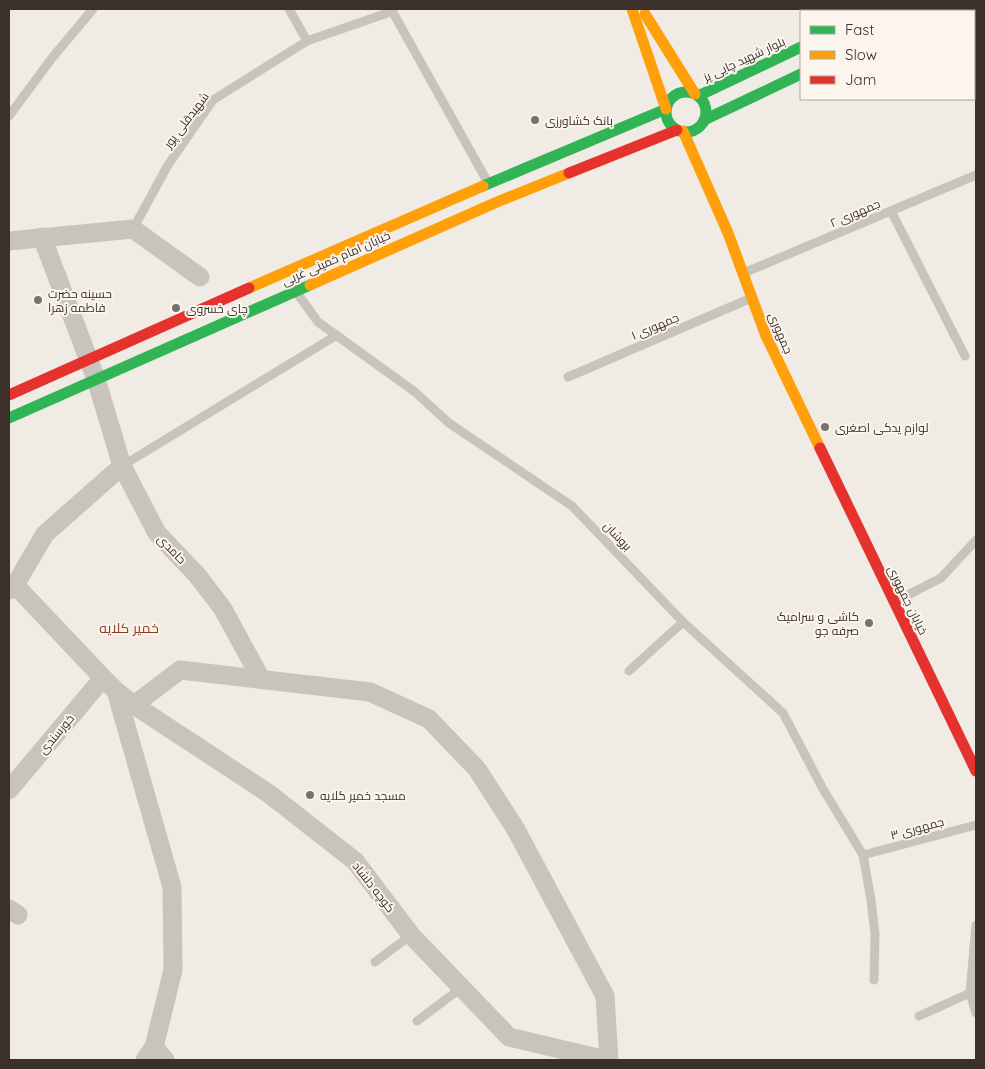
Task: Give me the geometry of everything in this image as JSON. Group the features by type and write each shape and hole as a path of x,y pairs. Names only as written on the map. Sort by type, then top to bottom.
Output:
{"main road":[{"path":"632,9 666,109 668,121 680,130 690,132 703,126 800,75"},
{"path":"641,9 696,95 704,102 706,108 703,126"},
{"name":"بلوار شهید چایی پز","path":"696,95 800,47"},
{"path":"666,109 668,103 677,94 683,92 696,95"},
{"name":"خیابان امام خمینی غربی","path":"9,418 295,291 666,109"},
{"name":"خیابان امام خمینی غربی","path":"9,395 286,272 492,193 680,130"},
{"name":"جمهوری","path":"680,130 728,233 766,336 816,440"},
{"name":"جمهوری","path":"713,169 728,233"},
{"path":"286,272 295,291"},
{"name":"خیابان جمهوری","path":"816,440 976,771"}],"street":[{"path":"9,241 133,229 200,277"},
{"name":"حامدی","path":"42,238 96,379 122,466 157,533 197,575 223,609 261,679"},
{"path":"12,588 45,534 122,466"},
{"name":"کوچه دلشاد","path":"12,588 116,691 134,705 268,793 354,861 411,935 509,1037 608,1060"},
{"path":"134,705 180,670 370,692 429,719 477,769 515,828 605,996 608,1060"},
{"name":"خورسندی","path":"9,790 103,678"},
{"path":"116,691 172,887 173,970 154,1056"}],"lane":[{"path":"9,116 52,58 92,9"},
{"path":"289,9 307,41"},
{"path":"392,10 492,193"},
{"name":"شهیدقلی پور","path":"133,229 168,165 213,100 307,41 392,10"},
{"name":"جمهوری ۲","path":"743,273 976,175"},
{"path":"891,211 965,356"},
{"name":"بروشان","path":"295,291 318,322 415,392 449,423 572,506 682,622 783,713 823,789 863,855"},
{"name":"جمهوری ۱","path":"568,377 752,298"},
{"path":"122,466 337,335"},
{"path":"893,602 941,578 976,540"},
{"path":"629,671 682,622"},
{"name":"جمهوری ۳","path":"863,855 976,825"},
{"path":"863,855 875,934 874,980"},
{"path":"976,925 970,993 976,1013"},
{"path":"375,962 411,935"},
{"path":"417,1021 461,988"},
{"path":"919,1016 970,993"}],"traffic: fast":[{"path":"698,96 800,47"},
{"path":"704,120 800,74"},
{"path":"686,92 700,98 706,112 700,126 686,132 672,126 666,112 672,98 686,92"},
{"path":"483,186 666,109"},
{"path":"9,418 310,285"}],"traffic: slow":[{"path":"632,9 666,109"},
{"path":"645,14 695,94"},
{"path":"683,131 728,233 766,336 820,448"},
{"path":"310,285 497,202 569,173"},
{"path":"249,288 483,186"}],"traffic: jam":[{"path":"569,173 677,130"},
{"path":"9,395 249,288"},
{"path":"820,448 976,771"}],"place":[{"name":"بانک کشاورزی","path":"535,120"},
{"name":"حسینه حضرت فاطمه زهرا","path":"38,300"},
{"name":"چای خسروی","path":"176,308"},
{"name":"لوازم یدکی اصغری","path":"825,427"},
{"name":"کاشی و سرامیک صرفه جو","path":"869,623"},
{"name":"مسجد خمیر کلایه","path":"310,795"}],"district":[{"name":"خمیر کلایه","path":"129,628"}]}
